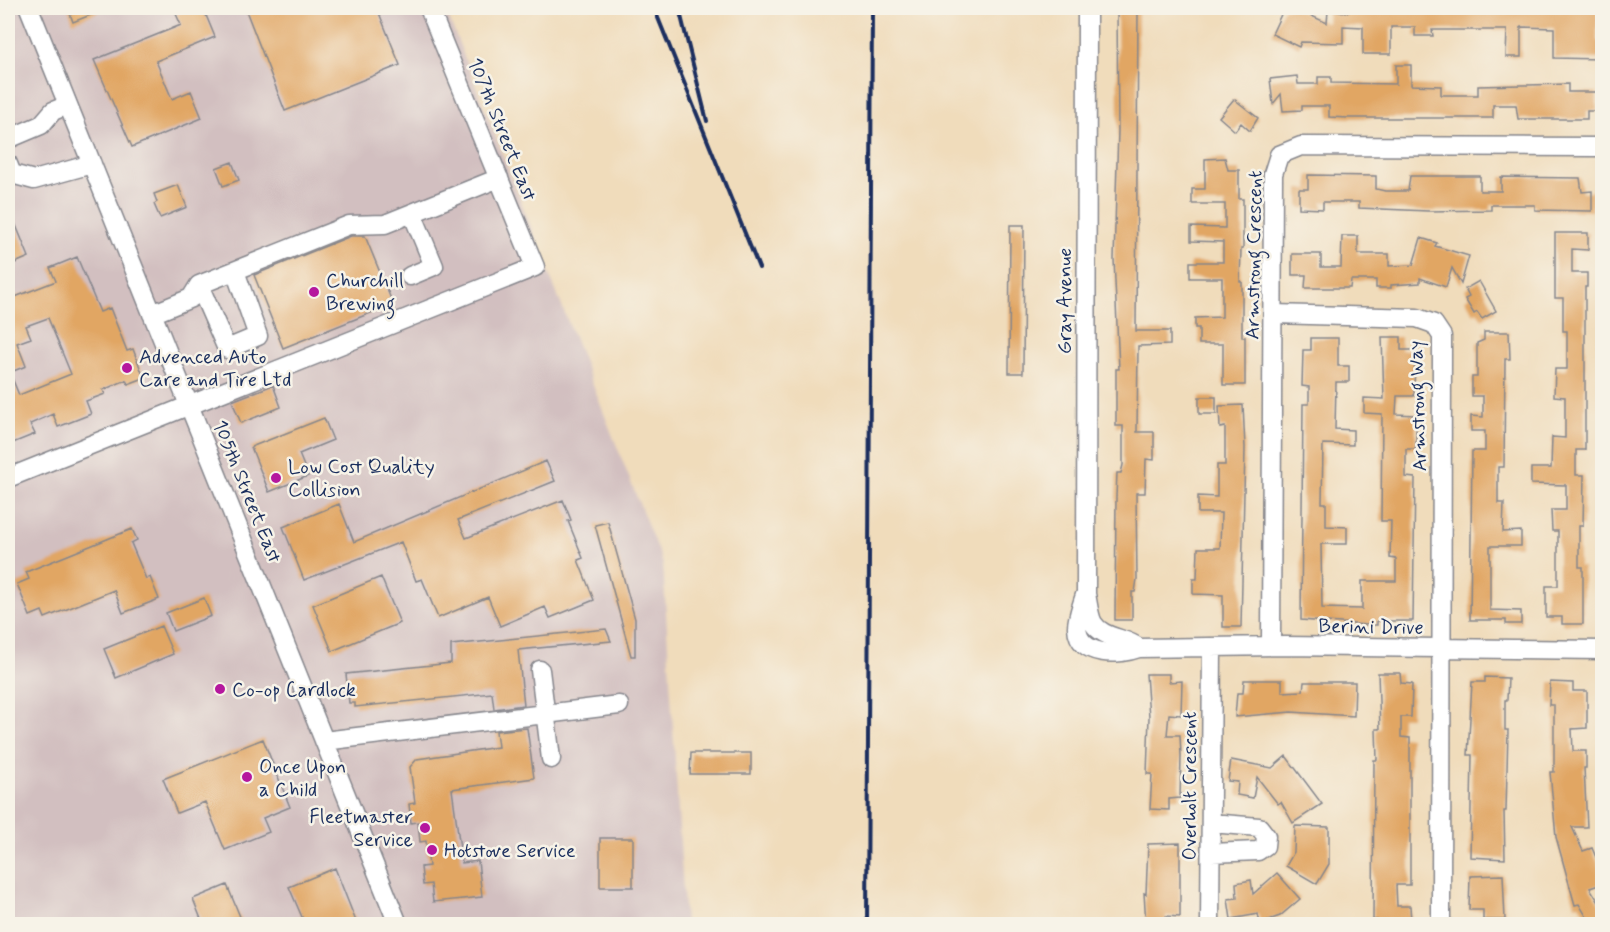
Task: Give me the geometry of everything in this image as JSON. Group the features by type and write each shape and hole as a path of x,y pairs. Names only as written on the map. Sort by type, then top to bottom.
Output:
{"street":[{"name":"105th Street East","path":"29,8 398,924"},
{"name":"107th Street East","path":"189,405 535,267 429,8"},
{"name":"Gray Avenue","path":"1087,8 1086,594 1093,623 1106,635 1129,640 1139,648"},
{"path":"8,138 40,125 53,111 68,105"},
{"name":"Armstrong Crescent","path":"1271,646 1273,174 1279,155 1301,146 1602,147"},
{"path":"8,164 12,174 34,180 92,165"},
{"path":"152,314 191,298 199,285 349,225 385,224 499,178"},
{"path":"410,276 434,266 412,213"},
{"path":"199,285 227,349 258,336 235,271"},
{"name":"Armstrong Way","path":"1274,314 1417,318 1434,324 1442,336 1442,650"},
{"path":"8,478 189,405"},
{"name":"Berini Drive","path":"1139,648 1271,646 1442,650 1602,650"},
{"name":"Overholt Crescent","path":"1210,924 1212,647"},
{"path":"1441,924 1442,650"},
{"path":"540,670 551,759"},
{"path":"324,741 619,705"},
{"path":"1211,823 1259,827 1266,836 1264,846 1258,851 1211,853"}],"shaded area":[{"path":"8,8 445,8 663,564 685,924 8,924"}],"building":[{"path":"68,8 108,8 73,22"},
{"path":"192,8 203,8 215,37 156,61 172,99 191,91 202,118 132,147 94,60 181,25 176,14"},
{"path":"245,8 377,8 400,65 285,111"},
{"path":"1117,8 1138,8 1136,331 1170,331 1170,345 1138,346 1137,432 1154,432 1154,460 1146,459 1145,493 1136,493 1137,579 1135,592 1132,592 1132,620 1115,620 1117,473 1121,473 1123,465 1123,426 1116,426 1116,369 1119,369 1114,259 1118,131"},
{"path":"1284,8 1294,8 1327,23 1328,11 1349,12 1349,8 1598,9 1597,41 1601,41 1601,59 1554,58 1554,28 1521,27 1521,57 1506,57 1507,30 1432,30 1433,36 1415,36 1415,27 1391,27 1391,54 1363,54 1363,27 1343,26 1343,43 1301,42 1299,47 1272,34"},
{"path":"1396,65 1411,65 1411,85 1441,86 1441,95 1478,95 1478,86 1568,84 1568,92 1597,92 1597,111 1587,111 1587,119 1518,119 1516,105 1493,105 1493,118 1349,118 1329,117 1329,106 1302,106 1302,110 1283,111 1281,94 1273,104 1270,79 1297,76 1298,84 1318,84 1318,77 1331,77 1331,83 1396,84"},
{"path":"1234,99 1258,118 1250,131 1241,123 1235,131 1219,117"},
{"path":"1225,158 1228,170 1239,170 1239,199 1243,199 1243,249 1241,249 1240,282 1242,282 1242,337 1245,337 1245,385 1223,385 1223,344 1199,344 1199,328 1195,328 1195,318 1222,317 1222,278 1190,278 1190,262 1223,262 1223,242 1191,241 1191,227 1225,228 1225,204 1192,204 1192,189 1205,189 1205,159"},
{"path":"232,162 239,180 223,186 216,168"},
{"path":"1308,175 1376,176 1376,189 1385,191 1408,191 1410,176 1480,176 1480,191 1501,191 1501,177 1580,178 1582,192 1592,191 1592,211 1535,210 1535,205 1491,205 1491,210 1428,211 1359,208 1359,202 1323,202 1323,209 1299,208 1299,189 1308,189"},
{"path":"178,185 187,207 160,218 154,204 157,202 154,194"},
{"path":"8,206 29,257 8,266"},
{"path":"1010,225 1024,225 1023,373 1009,373"},
{"path":"1555,233 1588,233 1588,250 1572,249 1572,273 1587,273 1587,287 1585,287 1585,450 1576,450 1576,475 1584,475 1583,526 1579,526 1579,567 1583,567 1583,624 1562,624 1562,617 1546,617 1546,586 1558,586 1558,531 1552,531 1551,510 1566,510 1566,485 1531,484 1531,468 1551,468 1552,437 1565,438 1565,397 1554,396 1555,369 1567,369 1567,331 1563,331 1563,298 1555,298"},
{"path":"351,236 365,236 393,304 283,348 254,275"},
{"path":"1342,236 1358,236 1358,254 1389,254 1389,266 1413,265 1421,238 1437,243 1435,246 1469,256 1461,284 1452,268 1446,287 1420,278 1420,283 1391,285 1391,288 1376,288 1376,280 1351,280 1350,288 1305,288 1306,275 1292,275 1292,254 1321,254 1321,267 1341,267"},
{"path":"77,257 100,312 110,308 127,351 133,349 144,378 128,384 126,380 103,390 105,394 86,401 91,414 58,427 53,414 30,424 35,434 8,445 8,368 19,395 71,374 48,318 26,326 31,338 17,343 26,366 11,372 8,363 8,278 15,297 56,281 50,268"},
{"path":"1479,281 1496,311 1482,319 1477,312 1474,314 1465,299 1469,297 1465,289"},
{"path":"1484,332 1509,332 1510,359 1505,359 1504,467 1498,467 1498,503 1504,503 1503,532 1521,531 1521,546 1490,546 1490,610 1521,611 1521,624 1506,624 1506,620 1470,620 1472,451 1485,451 1485,431 1471,431 1471,416 1483,417 1483,396 1472,396 1472,377 1477,377 1477,343 1484,340"},
{"path":"1382,337 1401,337 1401,350 1415,350 1414,396 1397,396 1396,414 1416,415 1416,449 1406,449 1406,477 1415,478 1413,621 1377,621 1377,625 1367,625 1301,620 1303,404 1309,404 1309,387 1302,386 1303,350 1311,350 1311,338 1338,338 1338,366 1349,366 1349,382 1336,382 1335,429 1353,430 1353,445 1323,444 1322,503 1326,503 1326,526 1347,527 1347,544 1321,544 1322,608 1362,609 1362,581 1396,581 1396,559 1390,558 1391,521 1381,521 1382,414 1364,413 1364,398 1384,399"},
{"path":"273,385 281,407 241,423 232,401"},
{"path":"1199,397 1216,397 1216,414 1199,414"},
{"path":"1243,405 1245,448 1241,627 1223,627 1223,595 1193,594 1193,579 1197,579 1198,548 1220,548 1221,513 1198,513 1198,496 1217,497 1217,465 1225,465 1225,427 1220,428 1219,406"},
{"path":"324,418 333,440 299,454 308,476 269,492 251,447"},
{"path":"546,461 555,481 458,520 466,538 563,500 571,520 568,521 583,558 578,560 594,600 550,618 545,607 500,626 488,597 438,618 422,579 416,581 401,542 304,580 283,527 339,504 354,542"},
{"path":"608,522 635,619 635,656 631,656 595,525"},
{"path":"132,529 137,540 131,543 146,579 150,577 159,599 123,613 114,590 45,618 42,611 30,616 17,584 29,579 26,572"},
{"path":"381,577 400,623 332,651 313,605"},
{"path":"204,598 211,616 173,631 166,613"},
{"path":"161,626 173,654 116,678 104,649"},
{"path":"606,629 611,641 518,650 524,705 494,709 492,693 355,707 355,703 349,703 346,674 451,663 451,645"},
{"path":"1378,673 1400,673 1401,683 1412,684 1411,717 1401,717 1401,737 1410,738 1410,885 1396,885 1397,906 1410,906 1411,921 1397,921 1397,924 1376,924 1377,920 1373,920 1374,760 1377,760 1376,729 1380,729"},
{"path":"1146,674 1169,674 1169,682 1182,681 1181,715 1169,714 1167,735 1180,735 1180,798 1169,799 1169,810 1150,809 1152,774 1147,774 1149,717"},
{"path":"1485,677 1508,678 1507,700 1505,700 1505,730 1508,730 1506,811 1504,811 1505,859 1470,857 1472,755 1468,755 1472,682 1485,682"},
{"path":"1244,680 1282,680 1282,692 1303,691 1304,682 1355,682 1354,716 1291,712 1235,717 1237,693 1243,693"},
{"path":"1550,682 1573,683 1573,691 1587,691 1587,728 1572,729 1573,751 1586,751 1586,768 1584,768 1587,827 1572,827 1583,851 1592,848 1598,862 1602,884 1590,888 1602,907 1602,924 1591,924 1579,904 1575,905 1556,837 1550,772 1554,772 1554,705 1549,705"},
{"path":"527,728 534,778 452,789 462,863 478,861 482,897 433,902 431,884 423,885 421,867 429,866 426,841 420,842 418,822 411,823 409,804 415,803 410,767 417,759 498,747 496,731"},
{"path":"263,739 290,807 263,818 269,832 225,850 205,802 177,813 163,779"},
{"path":"691,753 751,753 751,774 690,774"},
{"path":"1286,756 1322,804 1293,823 1281,802 1278,804 1257,777 1253,798 1237,795 1238,782 1228,781 1231,760 1272,768"},
{"path":"1295,826 1329,827 1329,864 1317,884 1286,866 1294,852"},
{"path":"600,838 633,838 633,887 600,887"},
{"path":"1180,843 1180,917 1166,916 1166,924 1146,924 1144,893 1146,894 1148,844"},
{"path":"335,868 357,924 305,924 289,887"},
{"path":"1277,873 1300,899 1280,916 1260,923 1258,914 1231,919 1228,899 1237,898 1236,883 1251,880 1253,894"},
{"path":"1503,875 1505,920 1483,920 1483,910 1469,910 1470,876"},
{"path":"227,885 243,924 203,924 193,899"}],"railway":[{"path":"654,8 759,268"},
{"path":"679,8 707,121"},
{"path":"867,924 872,8"}],"place":[{"name":"Churchill Brewing","path":"314,292"},
{"name":"Advenced Auto Care and Tire Ltd","path":"127,368"},
{"name":"Low Cost Quality Collision","path":"276,478"},
{"name":"Co-op Cardlock","path":"220,689"},
{"name":"Once Upon a Child","path":"247,777"},
{"name":"Fleetmaster Service","path":"425,828"},
{"name":"Hotstove Service","path":"432,850"}]}
